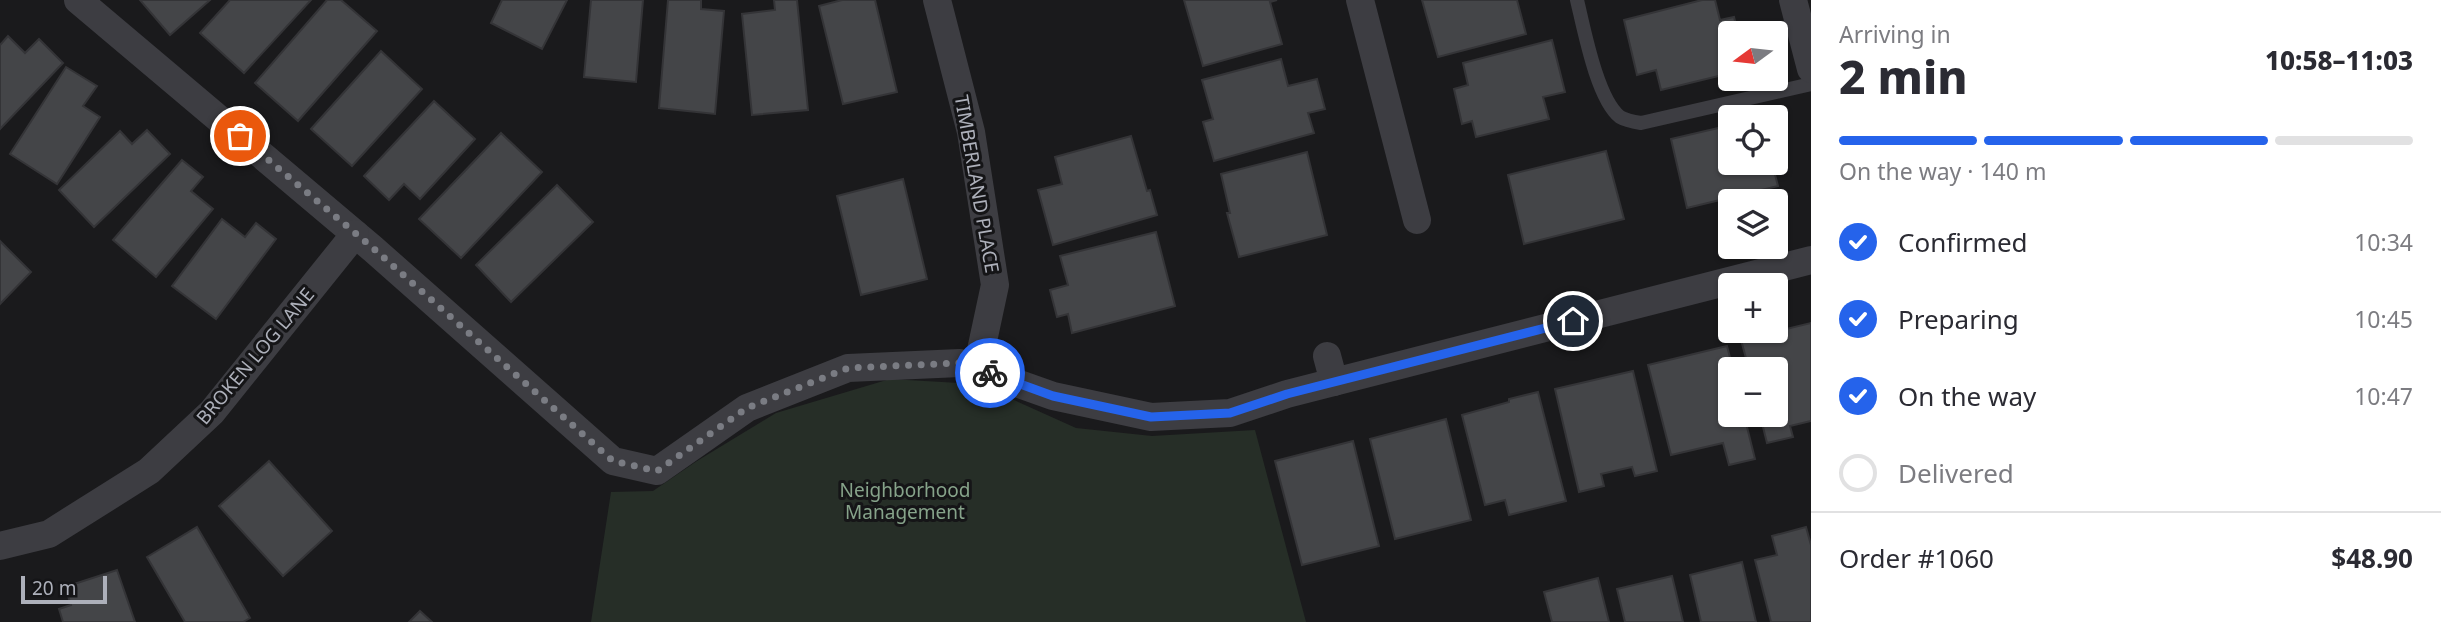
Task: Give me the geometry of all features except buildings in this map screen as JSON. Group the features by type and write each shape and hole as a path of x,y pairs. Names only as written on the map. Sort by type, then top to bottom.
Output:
{"street":[{"path":"78,0 355,234 613,461 657,471 747,408 848,368 960,363 1053,396 1151,417 1230,413 1331,369 1811,260"},
{"name":"TIMBERLAND PLACE","path":"937,0 971,132 995,285 977,369"},
{"path":"1360,0 1417,220"},
{"path":"1793,0 1811,69"},
{"name":"BROKEN LOG LANE","path":"0,546 49,534 149,471 212,412 355,234"}],"lane":[{"path":"1577,0 1596,73 1608,100 1620,117 1641,123 1811,85"}],"green space":[{"name":"Neighborhood Management","path":"890,379 959,383 1005,396 1076,428 1152,436 1255,430 1306,622 591,622 611,492 653,491 776,413"}],"way so far":[{"path":"240,136 373,248 613,461 657,471 747,408 848,368 960,363 990,373"}],"route":[{"path":"990,373 1053,396 1151,417 1230,413 1287,394 1573,321"}]}
